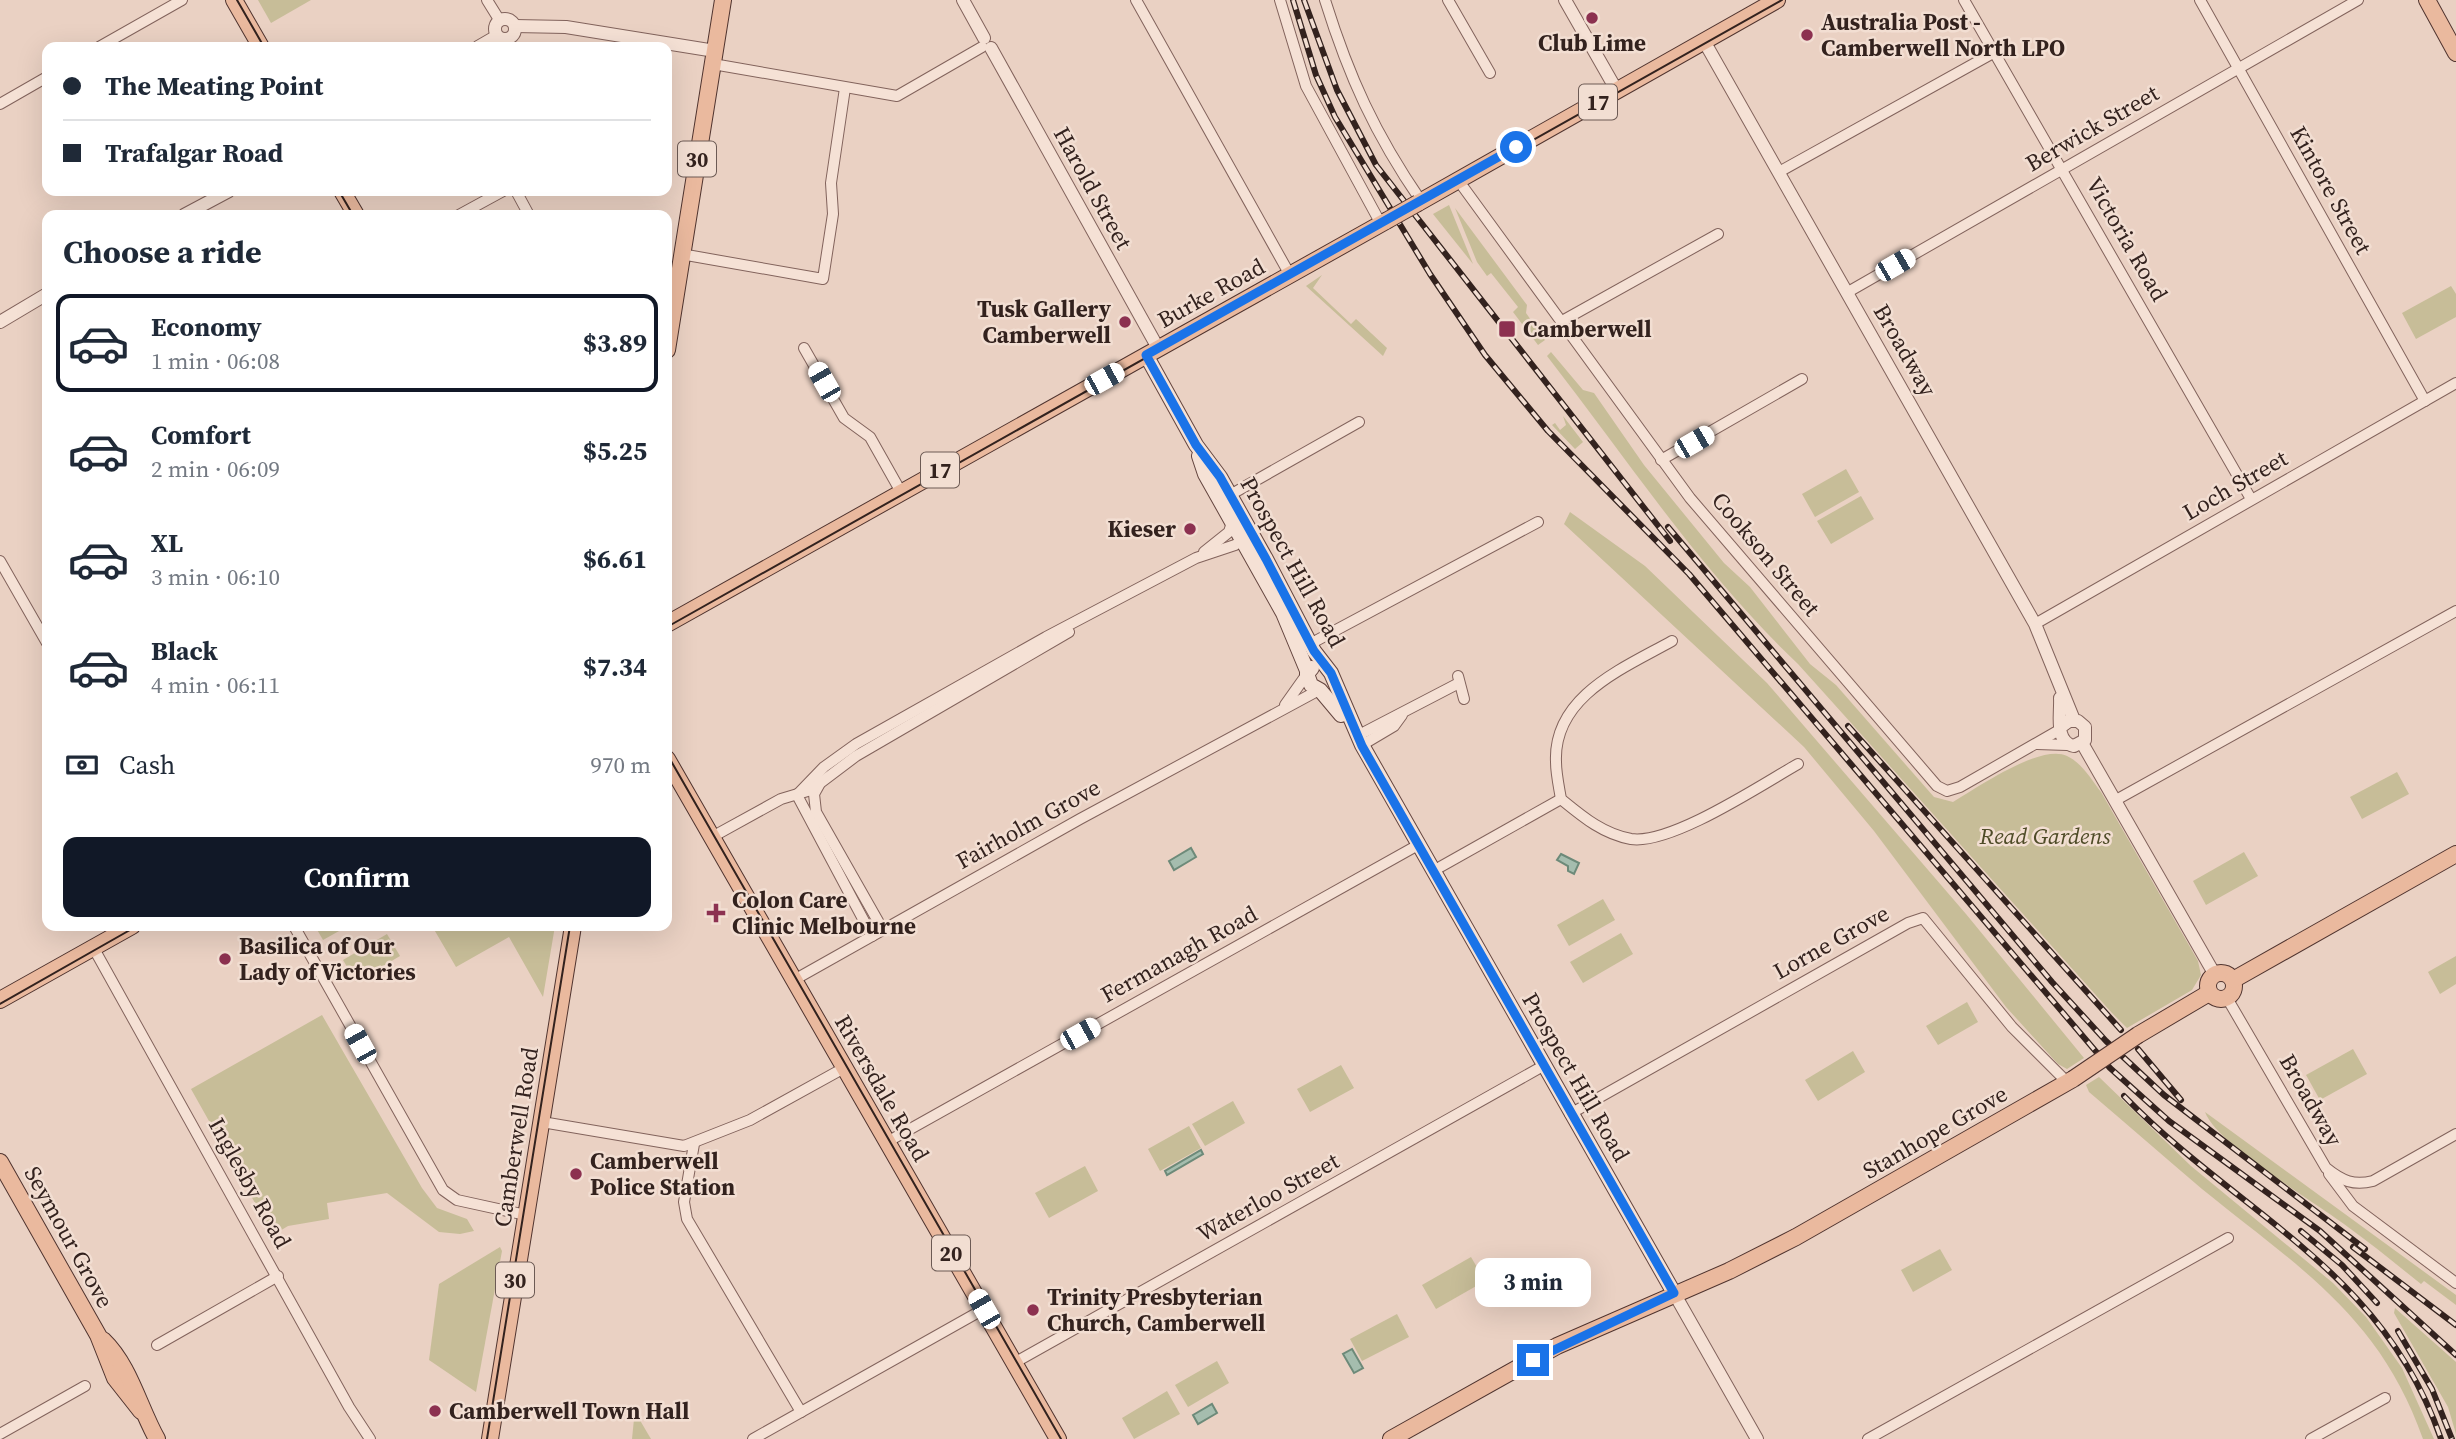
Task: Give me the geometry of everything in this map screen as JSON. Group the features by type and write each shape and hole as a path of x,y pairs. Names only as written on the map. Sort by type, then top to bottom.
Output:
{"main road":[{"path":"234,0 258,42"},
{"name":"30","path":"672,307 723,0"},
{"name":"Burke Road","path":"672,621 1777,0"},
{"path":"2427,0 2456,53"},
{"name":"Prospect Hill Road","path":"1152,351 1196,445 1293,621 1306,650 1308,673"},
{"path":"1236,518 1245,532 1242,540"},
{"name":"Prospect Hill Road","path":"1242,540 1252,558 1267,572"},
{"name":"Prospect Hill Road","path":"1306,650 1330,673 1359,741 1674,1293"},
{"path":"1316,666 1330,673 1328,687 1320,690 1311,685 1308,673 1316,666"},
{"name":"Prospect Hill Road","path":"1320,690 1359,741"},
{"name":"Riversdale Road","path":"672,768 1058,1439"},
{"path":"2233,980 2456,854"},
{"path":"0,1000 123,931"},
{"name":"Camberwell Road","path":"490,1439 572,931"},
{"path":"2223,973 2233,980 2234,990 2227,998 2218,999 2210,993 2208,982 2215,975 2223,973"},
{"name":"Stanhope Grove","path":"1391,1439 1557,1346 1674,1293 1729,1272 1796,1237 2070,1080 2138,1035 2210,993"},
{"name":"Seymour Grove","path":"0,1162 97,1335 116,1378 141,1411 157,1439"}],"street":[{"path":"108,42 182,0"},
{"path":"487,0 499,21"},
{"name":"Harold Street","path":"963,0 1152,351"},
{"path":"1136,0 1290,275"},
{"path":"1280,0 1306,86 1383,223"},
{"path":"1325,0 1342,53 1367,115 1419,202"},
{"path":"1448,0 1490,73"},
{"path":"1565,0 1617,91"},
{"name":"Victoria Road","path":"1964,0 2251,499"},
{"name":"Kintore Street","path":"2200,0 2426,401"},
{"name":"Berwick Street","path":"1848,292 2358,0"},
{"path":"499,21 509,20 515,26 566,27 640,42"},
{"path":"497,36 495,27 499,21"},
{"path":"487,42 497,36 509,39 514,34 515,26"},
{"name":"Broadway","path":"1704,41 2035,624 2059,685 2065,725 2061,738 2073,744 2107,785 2215,975"},
{"path":"672,48 845,88 897,96 986,44"},
{"path":"1779,172 1995,52"},
{"path":"0,104 42,80"},
{"path":"681,254 822,279 833,214 831,183 845,88"},
{"name":"Cookson Street","path":"1458,180 1661,460 1937,786 1947,791 1959,787 2037,744 2065,725"},
{"path":"193,210 220,196"},
{"path":"467,210 494,196"},
{"path":"1562,321 1718,234"},
{"path":"0,321 42,298"},
{"path":"804,348 844,418 869,435 901,492"},
{"path":"1661,460 1802,379"},
{"name":"Loch Street","path":"2035,624 2456,383"},
{"path":"1225,498 1359,422"},
{"path":"797,795 830,768 875,739 1196,558 1228,534 1236,518"},
{"path":"1306,650 1538,522"},
{"path":"1196,558 1226,549 1242,540"},
{"path":"1226,549 1242,550 1252,558"},
{"path":"0,561 42,634"},
{"path":"2116,800 2456,611"},
{"path":"1672,642 1599,682 1565,716 1555,760 1561,799 1596,827 1633,839 1669,835 1798,764"},
{"name":"Fairholm Grove","path":"1283,707 1308,673"},
{"path":"1359,741 1458,679 1464,699"},
{"name":"Fairholm Grove","path":"794,981 1283,707 1320,690"},
{"name":"Broadway","path":"2065,725 2085,727 2086,736 2073,744"},
{"path":"2037,744 2073,744"},
{"path":"830,768 814,794 815,809 832,849"},
{"path":"712,837 780,799 819,785"},
{"path":"797,795 839,862 872,936"},
{"path":"1433,871 1561,799"},
{"name":"Fermanagh Road","path":"887,1142 1418,845"},
{"path":"839,862 883,930"},
{"name":"Lorne Grove","path":"1570,1114 1908,923 1923,918 2012,1027 2070,1080"},
{"path":"297,931 443,1190 452,1197 526,1215"},
{"name":"Inglesby Road","path":"93,947 349,1407 370,1439"},
{"name":"Broadway","path":"2227,998 2326,1168 2346,1181 2359,1184 2373,1181 2456,1134"},
{"name":"Waterloo Street","path":"1014,1363 1543,1066"},
{"path":"542,1122 684,1146 750,1120 845,1068"},
{"path":"694,1144 684,1202 687,1219 801,1412"},
{"path":"2326,1168 2350,1204 2456,1283"},
{"path":"1868,1439 2228,1238"},
{"path":"157,1345 278,1276"},
{"name":"Prospect Hill Road","path":"1674,1293 1757,1439"},
{"path":"753,1439 984,1309"},
{"path":"0,1434 85,1386"},
{"path":"2311,1439 2385,1398"}],"green space":[{"path":"258,0 311,0 271,23"},
{"path":"1449,205 1471,259 1473,264 1433,214"},
{"path":"1455,208 1527,305 1526,313 1545,340 1538,345 1513,312 1518,307 1491,273 1487,276 1477,262"},
{"path":"1322,275 1313,288 1351,324 1356,319 1387,348 1383,356 1306,286"},
{"path":"2451,286 2456,294 2456,317 2416,339 2402,313"},
{"name":"Read Gardens","path":"1551,352 1583,390 1594,393 1644,465 1724,563 1750,587 1810,664 1836,685 1934,797 1953,802 2009,769 2042,756 2067,756 2082,767 2101,792 2198,961 2201,975 2192,990 2127,1028 1798,664 1729,592 1666,514 1547,356"},
{"path":"1563,416 1583,442 1575,449 1552,425 1555,423 1560,430 1566,425"},
{"path":"1846,469 1859,492 1815,517 1802,494"},
{"path":"1861,496 1874,519 1831,544 1817,521"},
{"path":"1570,512 1645,566 1767,683 1966,914 2084,1058 2067,1069 2058,1064 2006,1007 1874,831 1804,747 1564,524"},
{"path":"2397,772 2409,794 2362,819 2350,797"},
{"path":"2244,852 2258,876 2206,905 2193,881"},
{"path":"1603,899 1615,920 1569,946 1557,925"},
{"path":"318,931 339,931 323,940"},
{"path":"435,931 554,931 543,997 509,937 456,967"},
{"path":"1621,933 1633,954 1583,983 1570,962"},
{"path":"387,934 400,956 356,982 343,960"},
{"path":"2456,956 2456,984 2440,994 2428,972"},
{"path":"1967,1002 1978,1022 1938,1045 1926,1026"},
{"path":"322,1015 422,1188 437,1208 467,1219 474,1231 460,1234 439,1232 387,1193 327,1203 329,1219 288,1226 273,1235 191,1089"},
{"path":"2353,1049 2367,1074 2320,1100 2306,1075"},
{"path":"1853,1051 1865,1072 1818,1101 1805,1080"},
{"path":"1341,1065 1354,1088 1310,1112 1297,1089"},
{"path":"2099,1077 2191,1166 2333,1283 2366,1317 2402,1368 2434,1439 2423,1439 2405,1396 2384,1359 2359,1326 2303,1270 2202,1189 2089,1092 2086,1085"},
{"path":"1233,1101 1245,1123 1205,1146 1192,1124"},
{"path":"2205,1112 2456,1295 2456,1305 2424,1281 2421,1284 2357,1234 2247,1157 2213,1125"},
{"path":"1189,1126 1201,1148 1160,1171 1148,1149"},
{"path":"1085,1166 1098,1191 1049,1218 1035,1193"},
{"path":"500,1247 502,1251 476,1392 429,1360 439,1284"},
{"path":"1940,1249 1952,1270 1913,1292 1901,1270"},
{"path":"1471,1257 1485,1281 1436,1309 1422,1285"},
{"path":"2395,1308 2456,1362 2456,1434 2448,1407 2394,1313"},
{"path":"1397,1314 1409,1337 1362,1361 1350,1339"},
{"path":"1217,1361 1229,1383 1188,1407 1175,1385"},
{"path":"1167,1391 1180,1414 1134,1439 1122,1418"},
{"path":"638,1417 651,1439 632,1439 634,1419"}],"shaded area":[{"path":"1191,848 1196,857 1174,870 1169,861"},
{"path":"1561,854 1579,863 1574,874 1568,871 1568,866 1557,860"},
{"path":"1201,1150 1203,1154 1167,1175 1165,1171"},
{"path":"1352,1349 1363,1368 1354,1373 1343,1354"},
{"path":"1212,1404 1217,1413 1198,1424 1193,1415"}],"tram line":[{"path":"237,0 261,42"},
{"path":"672,624 1782,0"},
{"path":"342,196 350,210"},
{"path":"672,763 1061,1439"},
{"path":"0,1004 128,931"},
{"path":"487,1439 569,931"}],"railway":[{"path":"1293,0 1316,75 1335,117 1430,274 1485,355 1548,431 1689,574 2110,1068 2169,1121 2320,1231 2456,1355"},
{"path":"1304,0 1337,90 1376,165 1670,541"},
{"path":"1668,527 2052,982 2106,1041 2164,1095 2365,1249"},
{"path":"1848,726 2121,1030"},
{"path":"2138,1049 2181,1100"},
{"path":"2124,1096 2168,1138 2304,1248 2346,1287 2383,1330 2415,1380 2441,1439"},
{"path":"2301,1231 2342,1265 2377,1303"},
{"path":"2353,1247 2456,1325"},
{"path":"2398,1331 2432,1389 2452,1439"}],"place":[{"name":"Club Lime","path":"1592,18"},
{"name":"Australia Post - Camberwell North LPO","path":"1807,35"},
{"name":"Tusk Gallery Camberwell","path":"1125,322"},
{"name":"Camberwell","path":"1507,329"},
{"name":"Kieser","path":"1190,529"},
{"name":"Colon Care Clinic Melbourne","path":"716,913"},
{"name":"Basilica of Our Lady of Victories","path":"225,959"},
{"name":"Camberwell Police Station","path":"576,1174"},
{"name":"Trinity Presbyterian Church, Camberwell","path":"1033,1310"},
{"name":"Camberwell Town Hall","path":"435,1411"}],"route":[{"path":"1516,147 1146,355 1196,445 1220,477 1314,651 1331,673 1362,746 1674,1293 1557,1346 1533,1360"}]}
